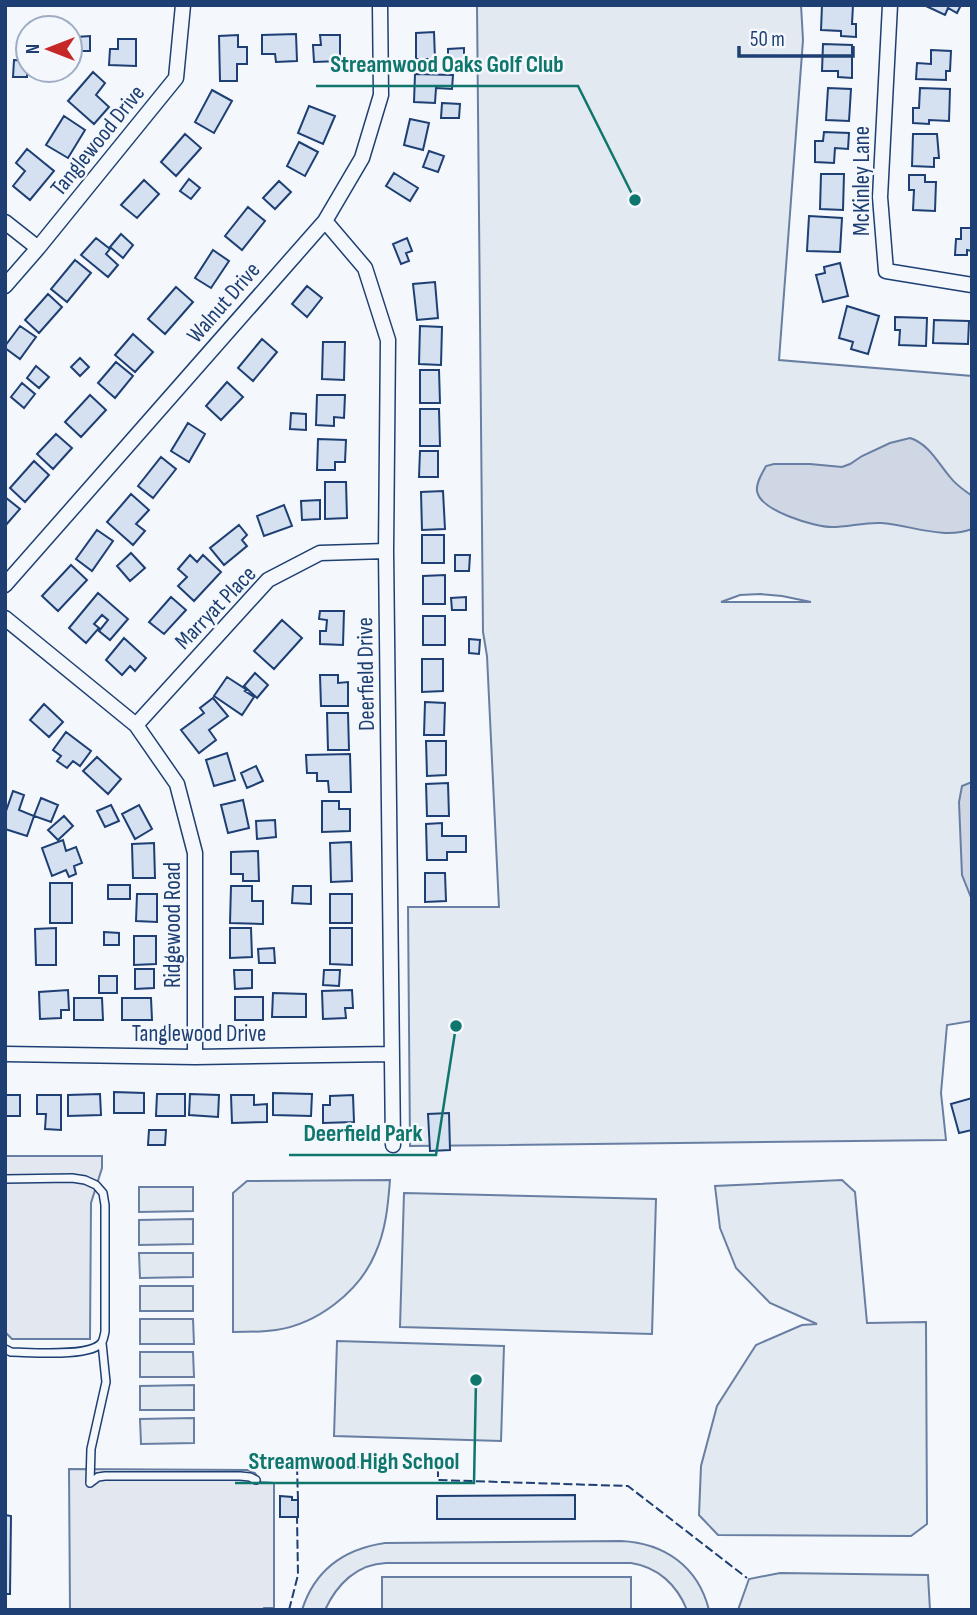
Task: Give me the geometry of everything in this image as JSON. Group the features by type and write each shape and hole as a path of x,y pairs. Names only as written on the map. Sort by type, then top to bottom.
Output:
{"street":[{"name":"Tanglewood Drive","path":"5,286 176,78 183,5"},
{"name":"Walnut Drive","path":"5,585 325,221 362,158 381,95 380,5"},
{"name":"McKinley Lane","path":"890,5 880,197 886,271 972,285"},
{"name":"Deerfield Drive","path":"325,221 365,268 388,340 386,551 393,1145"},
{"path":"5,222 38,248"},
{"name":"Marryat Place","path":"136,725 268,580 320,553 386,551"},
{"name":"Ridgewood Road","path":"5,618 136,725 177,784 195,853 195,1057"},
{"name":"Tanglewood Drive","path":"5,1054 195,1057 392,1054"}],"lane":[{"path":"5,1179 72,1178 96,1185 103,1193 102,1343 106,1382 91,1449 90,1483 105,1476 250,1476 256,1480"},
{"path":"8,1351 81,1352 94,1349 102,1343"}],"shaded area":[{"path":"477,5 801,5 803,40 779,360 972,376 972,1021 947,1025 941,1093 946,1140 410,1146 408,907 499,907 487,656 483,632","holes":["740,595 782,596 811,602 721,602"]},
{"path":"910,438 928,449 952,480 972,496 972,529 950,533 881,523 824,526 778,511 760,498 757,491 758,481 766,466 810,464 842,467 890,443"},
{"path":"972,782 972,900 962,875 959,802 962,786"},
{"path":"5,1156 102,1156 102,1168 91,1203 90,1339 12,1339 5,1332"},
{"path":"390,1180 386,1217 379,1245 368,1268 347,1293 321,1313 291,1327 271,1331 233,1332 233,1193 247,1181"},
{"path":"842,1180 855,1192 867,1323 926,1322 927,1524 911,1536 718,1535 699,1515 701,1466 717,1406 756,1345 802,1325 817,1324 770,1303 736,1268 720,1228 715,1186"},
{"path":"139,1187 193,1187 193,1211 139,1212"},
{"path":"404,1193 656,1199 652,1334 400,1327"},
{"path":"193,1219 193,1244 139,1245 139,1220"},
{"path":"139,1253 193,1253 193,1277 140,1278"},
{"path":"140,1286 193,1286 193,1311 140,1311"},
{"path":"140,1319 193,1319 194,1344 140,1344"},
{"path":"337,1341 504,1346 501,1441 334,1436"},
{"path":"140,1352 193,1352 194,1377 140,1377"},
{"path":"194,1385 194,1410 140,1410 140,1386"},
{"path":"194,1418 194,1443 141,1444 140,1419"},
{"path":"69,1469 248,1470 255,1473 261,1482 274,1483 274,1608 70,1610"},
{"path":"621,1541 651,1546 677,1560 697,1581 709,1610 687,1610 672,1585 658,1573 631,1563 386,1563 366,1567 349,1577 325,1610 302,1610 323,1572 344,1556 370,1546 385,1543"},
{"path":"780,1573 928,1575 930,1610 738,1610 749,1579"},
{"path":"382,1577 631,1577 631,1610 382,1610"}],"building":[{"path":"822,5 853,5 852,24 856,24 856,37 841,36 841,31 821,30"},
{"path":"961,5 957,13 948,8 945,15 926,6"},
{"path":"434,32 435,59 416,59 416,33"},
{"path":"296,34 297,61 276,62 275,54 262,54 262,35"},
{"path":"238,35 238,47 247,47 247,64 237,64 237,81 220,81 219,36"},
{"path":"320,35 340,35 340,61 314,62 313,45 321,45"},
{"path":"84,36 90,36 90,51 84,51"},
{"path":"118,39 136,39 136,66 109,65 110,49 118,49"},
{"path":"823,44 852,45 852,78 838,77 838,71 822,71"},
{"path":"464,48 464,67 448,67 448,49"},
{"path":"931,50 951,51 950,71 946,71 946,80 916,79 917,63 931,64"},
{"path":"93,72 105,83 96,95 109,107 94,124 68,101"},
{"path":"415,74 453,75 452,89 436,88 435,103 414,102"},
{"path":"828,88 851,89 849,121 826,120"},
{"path":"920,88 950,89 949,121 929,120 929,124 913,123 913,108 919,108"},
{"path":"212,90 232,101 214,133 195,122"},
{"path":"442,103 460,104 459,118 441,118"},
{"path":"309,106 335,116 323,144 298,133"},
{"path":"64,116 85,130 68,158 46,145"},
{"path":"410,119 429,123 423,150 404,145"},
{"path":"824,132 849,133 848,149 835,148 834,163 815,162 815,141 823,141"},
{"path":"185,134 201,148 176,176 161,162"},
{"path":"913,134 937,134 939,158 934,158 934,167 912,166"},
{"path":"299,142 318,152 305,176 287,166"},
{"path":"27,149 54,171 30,200 13,186 25,171 16,163"},
{"path":"429,151 444,156 438,172 423,167"},
{"path":"394,173 418,188 410,201 386,186"},
{"path":"821,174 844,174 843,210 820,209"},
{"path":"909,175 925,175 925,182 936,182 935,211 913,210 914,190 909,190"},
{"path":"189,179 200,188 191,199 180,191"},
{"path":"144,180 159,194 137,218 121,205"},
{"path":"279,181 291,192 275,209 263,198"},
{"path":"248,207 265,221 242,250 225,236"},
{"path":"809,216 842,218 840,252 807,251"},
{"path":"961,228 972,228 972,251 967,250 967,255 955,255 956,239 961,239"},
{"path":"121,234 133,245 123,258 110,247"},
{"path":"96,238 110,249 106,254 118,265 108,277 81,255"},
{"path":"407,238 412,251 406,253 409,261 401,264 393,244"},
{"path":"213,250 229,261 211,288 195,278"},
{"path":"75,260 91,273 67,302 51,289"},
{"path":"840,263 848,296 823,302 816,275 825,273 824,267"},
{"path":"435,282 438,318 417,320 413,284"},
{"path":"307,286 322,298 307,317 292,304"},
{"path":"176,287 193,302 165,334 148,319"},
{"path":"48,294 62,307 39,333 25,320"},
{"path":"847,306 879,316 868,354 851,349 853,342 839,338"},
{"path":"895,317 927,318 926,346 899,345 900,330 895,330"},
{"path":"934,320 969,321 968,344 933,343"},
{"path":"20,326 36,337 20,359 5,346"},
{"path":"420,326 442,327 441,365 419,364"},
{"path":"133,334 153,352 135,372 115,355"},
{"path":"262,339 277,352 253,381 238,368"},
{"path":"323,342 345,342 344,380 322,379"},
{"path":"80,358 89,367 80,376 71,367"},
{"path":"116,362 133,376 115,398 98,383"},
{"path":"36,366 49,377 39,388 27,378"},
{"path":"420,370 439,370 440,403 420,403"},
{"path":"227,382 243,397 221,420 206,406"},
{"path":"22,383 35,394 24,408 11,397"},
{"path":"90,395 106,410 81,437 65,422"},
{"path":"317,395 345,395 344,418 334,417 334,426 316,425"},
{"path":"420,409 439,409 440,446 420,446"},
{"path":"291,413 306,414 306,430 290,429"},
{"path":"188,423 205,434 189,462 171,451"},
{"path":"56,434 72,448 53,469 37,454"},
{"path":"318,439 346,440 345,462 335,462 335,470 317,470"},
{"path":"420,451 438,451 438,477 419,477"},
{"path":"161,457 176,469 153,498 138,486"},
{"path":"34,461 49,475 25,502 10,488"},
{"path":"325,482 346,482 347,518 325,519"},
{"path":"443,491 445,529 422,530 421,492"},
{"path":"131,494 149,510 136,524 145,531 133,545 107,522"},
{"path":"5,497 20,509 5,526"},
{"path":"320,500 320,519 302,520 301,501"},
{"path":"284,505 292,526 264,536 257,516"},
{"path":"239,525 247,535 242,540 247,546 224,565 210,548"},
{"path":"97,530 113,541 92,571 76,559"},
{"path":"422,535 444,535 444,563 422,563"},
{"path":"131,553 145,568 130,581 117,566"},
{"path":"190,555 197,562 203,555 221,572 194,601 178,586 187,577 178,569"},
{"path":"455,555 470,555 469,571 455,571"},
{"path":"71,565 87,580 58,611 42,596"},
{"path":"445,575 445,604 423,604 423,576"},
{"path":"98,593 128,619 110,640 99,631 108,620 102,615 94,624 99,628 86,643 69,628"},
{"path":"171,597 186,610 164,634 149,622"},
{"path":"466,597 466,610 452,610 451,598"},
{"path":"320,611 344,611 343,645 320,644 320,631 326,631 327,620 319,619"},
{"path":"423,616 445,616 445,645 423,645"},
{"path":"282,620 302,638 274,669 254,651"},
{"path":"124,638 146,658 135,671 130,666 122,675 106,660"},
{"path":"469,639 480,640 479,654 469,653"},
{"path":"422,659 443,659 443,691 422,692"},
{"path":"255,673 268,685 257,698 244,686"},
{"path":"320,675 338,675 338,683 348,682 348,706 321,706"},
{"path":"227,677 254,697 242,715 214,696"},
{"path":"213,698 228,716 209,730 216,740 199,753 181,730 204,713 200,708"},
{"path":"425,702 445,703 444,735 424,735"},
{"path":"44,704 63,722 49,737 30,720"},
{"path":"327,713 348,713 349,750 328,750"},
{"path":"66,732 91,751 80,766 73,761 67,768 57,761 61,756 53,750"},
{"path":"426,741 446,741 446,775 427,776"},
{"path":"227,753 235,780 214,786 206,760"},
{"path":"350,754 351,792 329,792 328,781 317,781 317,773 307,773 306,755"},
{"path":"97,757 121,779 108,794 83,771"},
{"path":"256,766 263,781 247,788 241,773"},
{"path":"448,783 449,816 427,816 426,784"},
{"path":"13,791 24,795 19,810 34,816 27,836 5,829 5,814"},
{"path":"41,798 58,805 51,822 34,816"},
{"path":"243,800 249,828 228,833 221,805"},
{"path":"322,801 339,801 339,809 350,809 350,831 322,832"},
{"path":"111,805 119,821 105,827 97,811"},
{"path":"139,805 152,829 135,839 122,814"},
{"path":"64,816 73,826 58,840 48,830"},
{"path":"275,820 276,837 257,839 256,821"},
{"path":"442,823 442,836 466,836 466,852 447,852 447,860 427,860 426,824"},
{"path":"63,840 66,851 76,847 82,863 74,866 76,874 69,877 66,870 52,876 42,848"},
{"path":"351,842 352,881 331,882 330,843"},
{"path":"154,843 155,878 133,878 132,844"},
{"path":"258,851 259,881 243,881 243,874 231,874 231,852"},
{"path":"425,873 445,873 446,901 425,902"},
{"path":"50,883 72,883 72,923 50,923"},
{"path":"108,885 130,885 130,899 108,899"},
{"path":"231,886 252,886 252,901 263,901 263,924 230,923"},
{"path":"293,886 311,886 311,904 292,903"},
{"path":"137,894 157,894 157,922 136,921"},
{"path":"330,894 352,894 352,923 330,923"},
{"path":"56,928 56,965 36,965 35,929"},
{"path":"230,928 251,928 252,957 230,958"},
{"path":"330,928 352,928 352,965 330,964"},
{"path":"104,932 119,933 119,945 104,945"},
{"path":"134,936 156,936 156,964 134,965"},
{"path":"274,948 275,963 259,963 258,949"},
{"path":"135,969 154,969 154,988 135,989"},
{"path":"234,970 252,970 252,988 235,989"},
{"path":"324,970 340,970 339,986 323,985"},
{"path":"99,976 117,976 117,993 99,993"},
{"path":"68,990 69,1010 61,1010 61,1018 40,1019 39,992"},
{"path":"352,990 353,1008 345,1008 346,1018 323,1019 322,991"},
{"path":"273,993 306,994 306,1017 272,1017"},
{"path":"235,997 263,997 263,1020 235,1020"},
{"path":"74,998 102,998 103,1020 74,1020"},
{"path":"122,998 151,998 152,1020 122,1020"},
{"path":"114,1092 144,1093 144,1113 114,1113"},
{"path":"273,1093 312,1094 311,1116 273,1115"},
{"path":"100,1094 101,1115 68,1116 68,1095"},
{"path":"157,1094 185,1094 185,1116 156,1116"},
{"path":"190,1094 219,1095 218,1117 189,1115"},
{"path":"5,1095 20,1095 20,1116 5,1116"},
{"path":"37,1095 61,1095 61,1130 45,1129 46,1114 37,1114"},
{"path":"231,1095 254,1095 254,1105 267,1104 267,1122 232,1123"},
{"path":"353,1095 354,1122 323,1123 323,1105 330,1105 330,1096"},
{"path":"972,1098 972,1130 959,1133 951,1104"},
{"path":"449,1113 450,1150 430,1151 428,1114"},
{"path":"149,1130 166,1130 165,1145 148,1145"},
{"path":"575,1495 575,1519 437,1519 437,1496"},
{"path":"280,1496 298,1500 298,1517 280,1517"},
{"path":"5,1515 11,1516 10,1594 5,1594"}],"fence":[{"path":"298,1500 297,1467 438,1467 438,1480 628,1486 747,1578"},
{"path":"289,1610 298,1575 297,1517"}],"place":[{"name":"Streamwood Oaks Golf Club","path":"635,200"},
{"name":"Deerfield Park","path":"456,1026"},
{"name":"Streamwood High School","path":"476,1380"}]}
